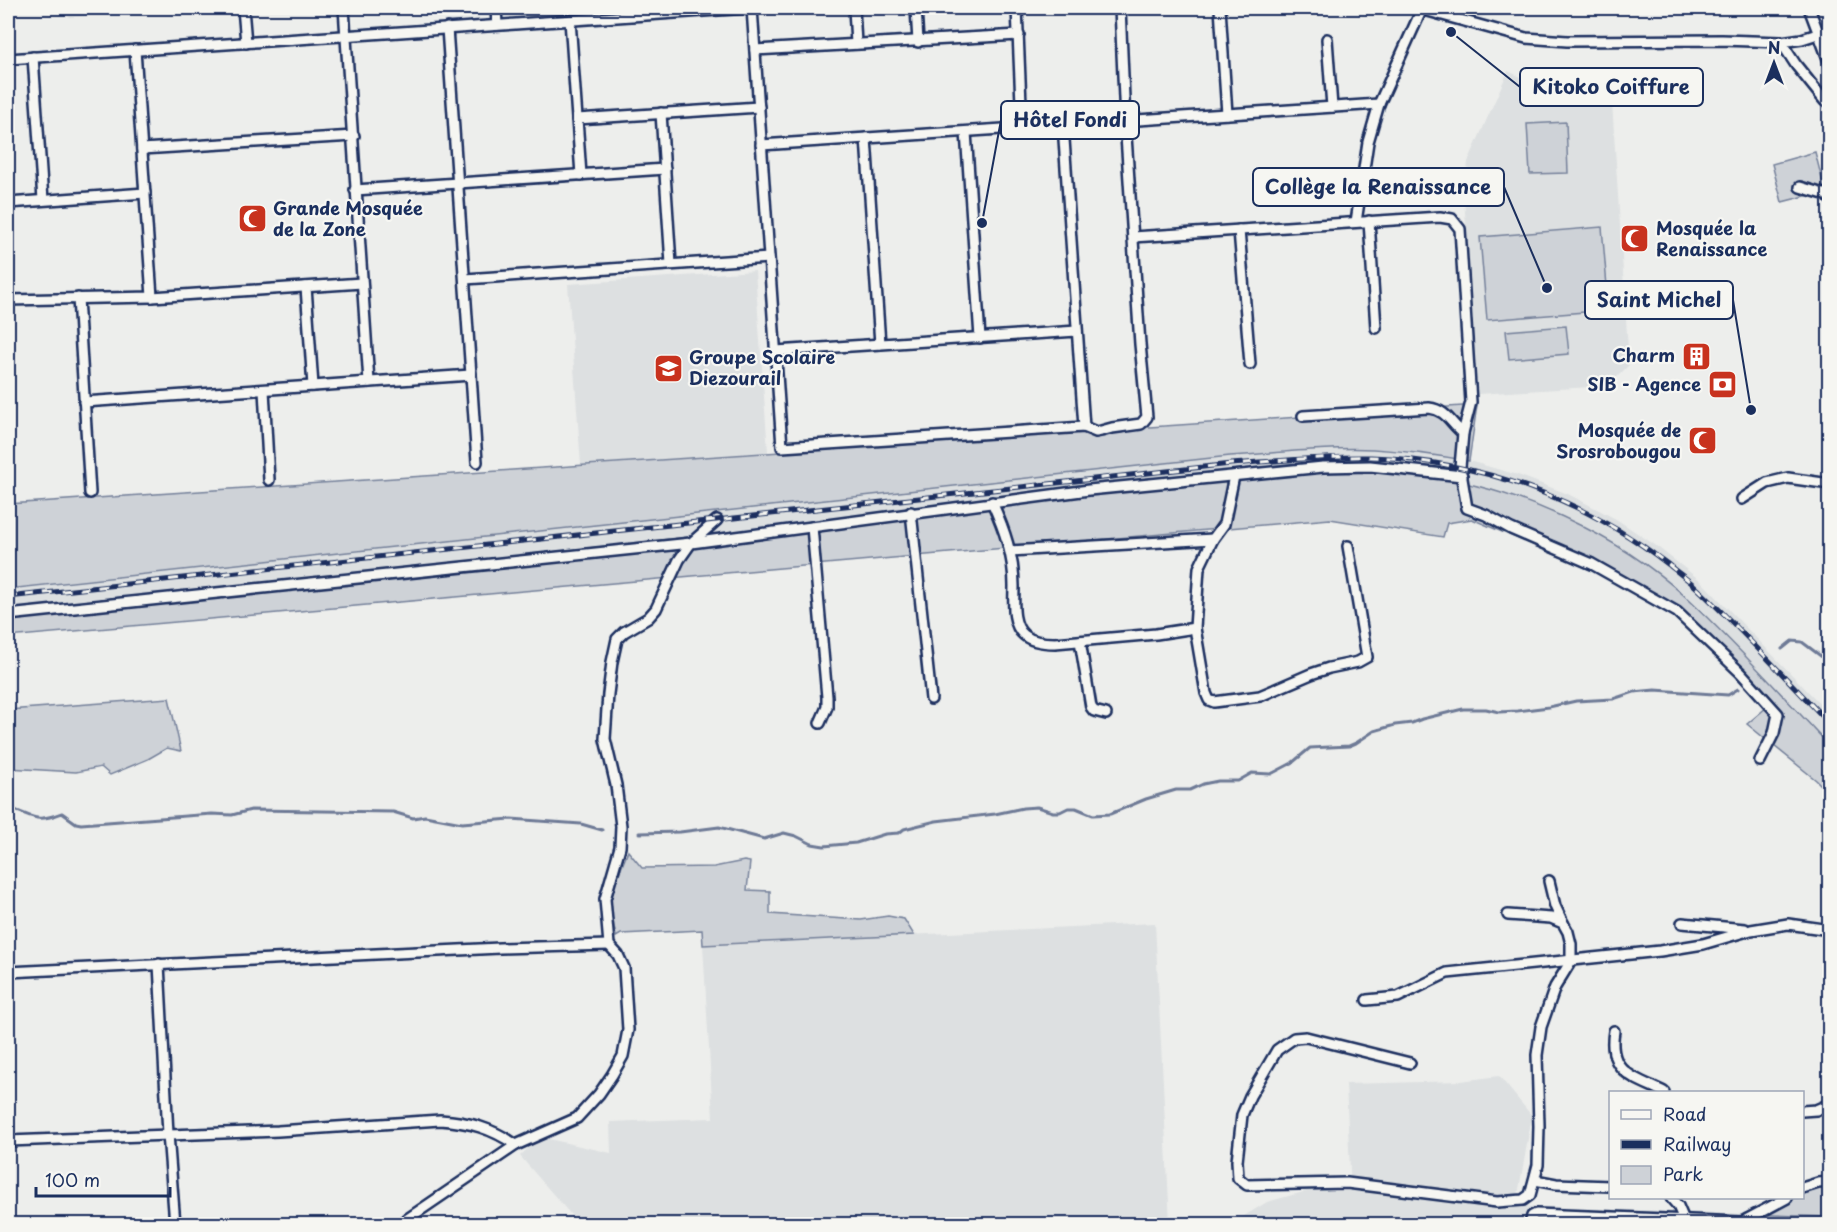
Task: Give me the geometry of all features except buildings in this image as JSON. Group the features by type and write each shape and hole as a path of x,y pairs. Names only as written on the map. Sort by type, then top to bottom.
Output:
{"street":[{"path":"243,8 246,42"},
{"path":"344,8 369,382"},
{"path":"496,8 497,25"},
{"path":"8,59 750,8 755,50 782,447 1084,427 1096,432 1141,424 1147,417 1125,121 1120,8"},
{"path":"854,8 856,44"},
{"path":"916,8 918,42"},
{"path":"1017,8 1022,128"},
{"path":"1220,8 1227,114"},
{"path":"1356,222 1368,142 1379,104 1420,8 1527,38 1567,41 1781,42 1802,39 1830,30"},
{"path":"1809,8 1830,64"},
{"path":"570,20 581,175"},
{"path":"447,28 477,462"},
{"path":"755,50 1019,35"},
{"path":"1327,39 1332,107"},
{"path":"1781,42 1801,72 1825,101 1830,102"},
{"path":"135,50 152,297"},
{"path":"33,57 43,200"},
{"path":"761,145 1379,104"},
{"path":"577,119 759,107"},
{"path":"661,113 672,264"},
{"path":"1063,125 1084,427"},
{"path":"966,132 980,338"},
{"path":"142,149 354,136"},
{"path":"866,138 880,344"},
{"path":"355,190 665,169"},
{"path":"1800,187 1830,198"},
{"path":"8,203 145,193"},
{"path":"1133,237 1369,221 1440,217 1452,219 1460,229 1470,402 1463,433 1460,467 1467,508 1592,564 1677,612 1742,673 1778,714 1774,733 1760,761"},
{"path":"1369,221 1376,328"},
{"path":"1239,230 1250,364"},
{"path":"465,279 769,258"},
{"path":"8,300 152,297 362,283"},
{"path":"306,287 313,386"},
{"path":"78,298 90,493"},
{"path":"776,351 1077,332"},
{"path":"84,402 471,375"},
{"path":"264,390 269,480"},
{"path":"1303,416 1430,408 1445,414 1463,433"},
{"path":"8,615 691,543 1089,489 1323,467 1370,466 1462,476"},
{"path":"1234,476 1224,524 1213,539 1199,567 1195,628 1209,700 1214,702 1260,696 1311,674 1358,662 1367,657 1348,546"},
{"path":"1742,499 1767,483 1788,478 1830,484"},
{"path":"992,502 1010,551 1014,572 1015,616 1024,635 1042,642 1055,643 1156,634 1195,628"},
{"path":"911,512 931,699"},
{"path":"400,1224 516,1145 577,1118 599,1094 623,1056 628,1030 624,968 618,955 609,945 605,900 620,847 621,826 616,785 605,739 612,662 617,639 624,632 648,618 656,609 679,560 691,543 717,520"},
{"path":"812,527 827,697 827,707 820,723"},
{"path":"1010,551 1213,539"},
{"path":"1080,641 1091,707 1094,711 1106,714"},
{"path":"1410,1063 1306,1037 1294,1038 1277,1050 1250,1096 1242,1115 1237,1161 1238,1178 1247,1185 1347,1183 1497,1202 1523,1200 1530,1195 1538,1165 1537,1055 1541,1027 1555,987 1571,961 1568,932 1555,906 1549,881"},
{"path":"1508,915 1551,918 1563,923"},
{"path":"1682,923 1751,930"},
{"path":"1367,1000 1398,997 1447,973 1660,951 1703,944 1751,930 1788,924 1830,930"},
{"path":"8,972 501,948 609,945"},
{"path":"159,964 175,1224"},
{"path":"1614,1031 1612,1043 1615,1060 1628,1075 1663,1091"},
{"path":"1804,1111 1816,1110 1830,1104"},
{"path":"8,1141 278,1131 440,1120 483,1127 516,1145"},
{"path":"1535,1180 1556,1184 1609,1186"},
{"path":"1804,1188 1830,1182"},
{"path":"1673,1199 1684,1220"},
{"path":"1530,1224 1534,1214 1742,1223 1784,1199"}],"shaded area":[{"path":"57,8 213,8 70,17"},
{"path":"1508,71 1557,94 1601,94 1612,102 1629,365 1608,386 1478,394 1464,198 1468,162"},
{"name":"Groupe Scolaire Diezourail","path":"755,271 768,452 581,465 568,284"},
{"path":"1324,449 1372,449 1423,453 1469,461 1518,475 1568,494 1616,519 1655,545 1701,581 1829,713 1829,745 1729,640 1642,563 1604,538 1559,515 1511,496 1464,483 1420,475 1324,472 1232,478 8,611 8,589 1230,456"},
{"path":"1155,923 1170,1224 579,1224 520,1156 540,1137 611,1153 610,1122 713,1118 703,945"},
{"path":"1499,1076 1532,1116 1516,1206 1830,1217 1829,1224 1231,1224 1267,1202 1307,1191 1351,1191 1346,1084 1461,1081"}],"green space":[{"path":"1566,122 1568,173 1530,174 1527,124"},
{"path":"1815,152 1825,191 1782,202 1772,164"},
{"path":"1602,227 1609,310 1487,320 1480,237"},
{"path":"1566,326 1569,354 1509,359 1506,331"},
{"path":"1477,405 1469,461 1373,449 1230,456 8,589 8,504"},
{"path":"1324,472 1419,475 1491,490 1562,517 1630,554 1660,575 1706,616 1829,745 1829,793 1747,724 1767,707 1670,609 1610,578 1472,519 1447,523 1443,537 1330,519 8,637 8,611 1232,478"},
{"path":"169,698 181,751 167,748 148,759 110,775 101,767 76,772 8,768 8,710"},
{"path":"628,851 642,868 714,867 744,861 750,862 747,890 770,891 770,914 861,920 888,916 904,919 914,935 703,945 702,930 621,934 616,937 609,899"},
{"path":"1829,1185 1829,1217 1743,1214 1790,1199 1804,1199 1804,1194"}],"waterway":[{"path":"1782,649 1792,641 1802,642 1830,663"},
{"path":"639,833 680,832 719,827 764,839 784,833 812,844 824,846 856,843 936,821 1023,808 1037,807 1053,812 1076,808 1093,815 1110,814 1176,790 1190,790 1218,781 1238,781 1252,773 1271,774 1292,763 1310,748 1349,746 1374,731 1463,709 1517,711 1576,701 1613,699 1634,692 1655,690 1728,695 1738,689"},
{"path":"8,808 39,818 62,813 81,824 212,814 232,815 251,810 393,812 413,818 425,816 462,823 511,819 581,824 602,830"}],"railway":[{"path":"8,597 1231,464 1371,457 1451,466 1490,475 1529,487 1602,521 1636,542 1694,585 1830,724"}],"place":[{"name":"Kitoko Coiffure","path":"1451,32"},
{"name":"Grande Mosquée de la Zone","path":"252,219"},
{"name":"Hôtel Fondi","path":"982,223"},
{"name":"Mosquée la Renaissance","path":"1635,239"},
{"name":"Collège la Renaissance","path":"1547,288"},
{"name":"Charm","path":"1696,356"},
{"name":"Groupe Scolaire Diezourail","path":"668,368"},
{"name":"SIB - Agence","path":"1722,385"},
{"name":"Saint Michel","path":"1751,410"},
{"name":"Mosquée de Srosrobougou","path":"1702,441"}]}
